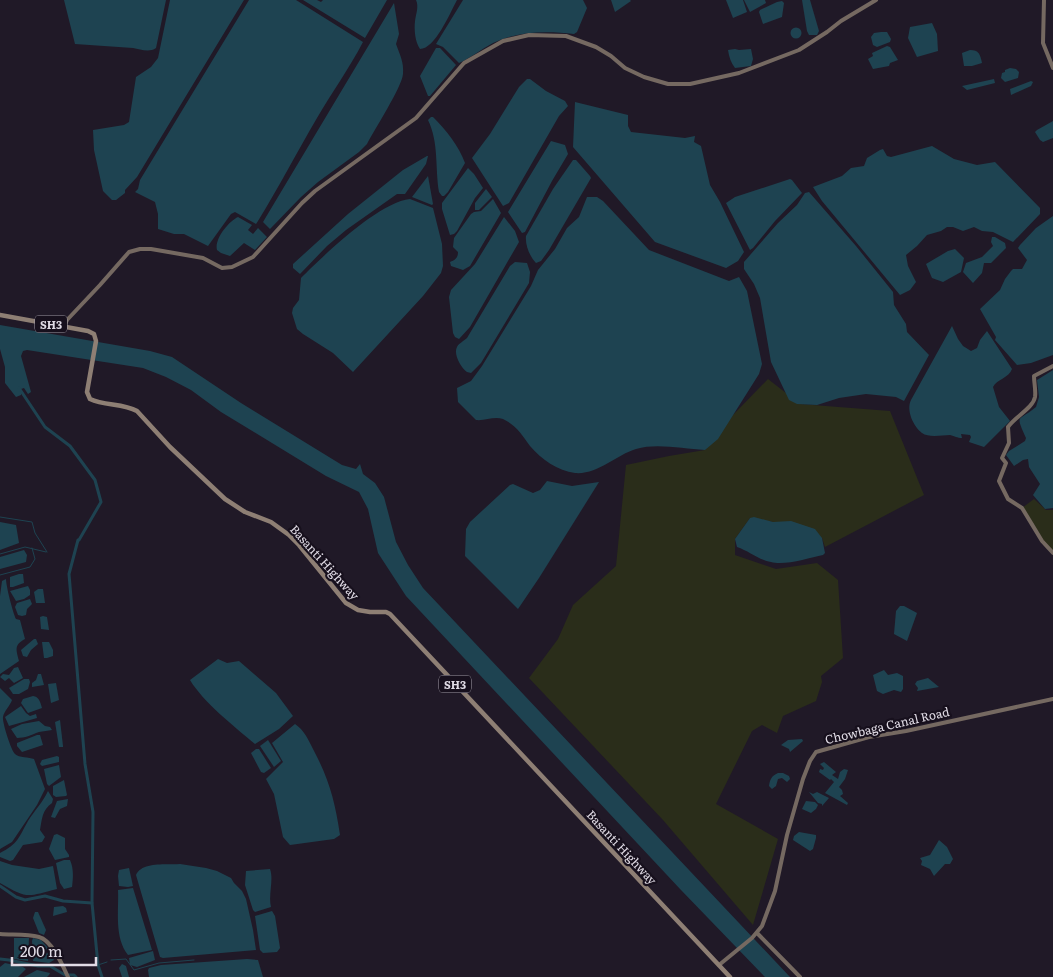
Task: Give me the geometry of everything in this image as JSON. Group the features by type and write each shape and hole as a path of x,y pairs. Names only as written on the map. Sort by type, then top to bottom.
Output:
{"main road":[{"name":"SH3","path":"0,314 64,327"},
{"name":"Basanti Highway","path":"64,327 91,332 95,335 96,341 87,392 90,399 105,404 130,408 140,414 156,432 232,504 245,512 270,522 294,540 346,603 358,610 386,612 395,618 730,977"}],"street":[{"path":"64,327 67,320 123,258 132,251 151,249 203,258 224,268 249,260 311,194 416,118 460,67 503,41 529,35 566,36 596,47 631,71 644,77 668,84 690,84 740,73 799,50 876,0"},
{"path":"1044,0 1043,43 1053,68"},
{"path":"1053,366 1034,376 1035,392 1033,402 1029,408 1018,415 1008,428 1009,443 1002,458 1006,463 999,481 1008,499 1022,508 1042,541 1053,552"},
{"name":"Chowbaga Canal Road","path":"719,965 752,938 762,926 774,891 803,779 810,761 816,752 869,737 906,731 1053,699"},
{"path":"757,933 800,977"},
{"path":"0,934 35,936 44,939 51,946 68,977"}],"green space":[{"path":"768,379 800,404 890,411 924,495 825,547 822,538 773,522 750,518 735,539 735,555 776,569 817,563 838,580 843,658 821,676 822,682 816,701 783,716 777,733 762,725 752,731 716,804 778,839 753,925 663,820 529,678 558,639 573,605 616,566 626,465 705,450 733,415"},
{"path":"1034,499 1046,510 1053,510 1053,553 1045,545 1022,508"}],"water":[{"path":"64,0 166,0 156,48 147,50 75,44"},
{"path":"170,0 244,0 137,177 125,190 125,193 116,200 112,200 103,191 94,150 93,130 124,125 129,122 136,77 151,67 158,58"},
{"path":"249,0 296,0 363,42 256,224 235,212 231,214 208,246 184,234 174,234 158,229 158,214 155,202 135,192 138,189 140,180"},
{"path":"303,0 317,0 321,2 323,0 387,0 365,38"},
{"path":"416,0 457,0 436,37 426,47 420,49 415,32"},
{"path":"463,0 583,0 587,8 577,32 574,34 543,32 512,36 493,43 459,63 443,47 436,44"},
{"path":"611,0 630,0 631,1 615,12"},
{"path":"726,0 743,0 747,12 733,18"},
{"path":"744,0 765,0 766,3 750,12"},
{"path":"802,0 810,0 819,31 817,35 809,35 807,31"},
{"path":"782,1 784,3 782,17 763,24 760,10"},
{"path":"394,3 399,34 396,44 403,74 393,98 367,144 318,182 270,229 263,222"},
{"path":"932,23 937,34 938,51 917,57 908,38 910,27"},
{"path":"796,27 802,33 796,39 790,33"},
{"path":"887,32 891,39 890,42 877,47 873,45 871,37 874,33"},
{"path":"887,46 890,47 898,60 890,63 889,66 873,69 868,59 873,56 872,53"},
{"path":"436,48 440,48 456,65 428,96 420,76"},
{"path":"751,49 753,59 751,66 735,68 730,60 728,50"},
{"path":"970,50 979,53 982,63 964,66 962,53"},
{"path":"1010,68 1016,69 1019,72 1018,78 1005,82 1001,78 1002,73"},
{"path":"527,79 530,79 546,91 565,101 568,106 559,116 509,203 503,206 472,158 490,134 519,87"},
{"path":"994,79 995,83 967,90 962,86"},
{"path":"1031,81 1033,82 1031,86 1011,95 1010,89"},
{"path":"575,102 628,115 628,126 631,132 685,138 695,136 694,142 701,146 710,185 744,252 738,261 726,268 655,242 573,147"},
{"path":"431,117 452,138 465,163 444,196 439,192 434,137 428,120"},
{"path":"1053,121 1053,138 1043,142 1035,132"},
{"path":"551,141 565,145 568,154 525,232 522,233 508,212"},
{"path":"932,146 954,159 977,165 995,162 1040,208 1040,214 1013,242 993,232 982,231 974,227 963,231 947,227 927,235 906,255 908,266 916,282 910,290 900,295 822,201 813,187 842,176 851,168 864,166 867,158 880,150 883,149 887,156 891,157"},
{"path":"427,156 426,164 405,194 397,194 346,230 327,246 300,274 293,268 293,264 348,214 403,170"},
{"path":"573,160 576,160 591,178 549,250 541,261 536,263 528,251 526,236 553,189"},
{"path":"468,168 483,188 475,198 457,231 450,235 442,203"},
{"path":"428,176 433,204 432,205 412,197"},
{"path":"790,179 802,193 750,250 726,203 735,197"},
{"path":"486,189 492,197 479,210 475,210 475,203"},
{"path":"809,192 893,292 894,305 906,324 907,332 929,355 904,401 896,397 866,394 839,398 817,405 797,404 789,400 771,362 760,298 754,284 744,269 744,262 778,223 797,205 805,193"},
{"path":"587,197 597,197 603,201 649,250 729,281 739,277 747,291 762,364 759,374 718,439 705,450 661,446 644,447 629,452 591,471 583,473 569,472 550,464 539,455 508,421 496,418 476,420 458,402 457,388 471,381 482,366 531,286 538,270 555,249 567,228 579,217"},
{"path":"410,199 433,208 442,244 443,266 441,273 423,296 353,372 333,353 297,329 292,313 299,300 301,278 323,256 368,219 397,202"},
{"path":"493,199 501,213 470,266 463,270 451,266 450,262 458,254 453,247 454,238 471,214 481,211"},
{"path":"1053,216 1053,355 1031,363 1017,365 995,340 996,337 980,309 1000,290 1005,279 1013,269 1022,269 1027,260 1018,248 1036,228"},
{"path":"238,217 252,225 248,230 253,234 258,228 267,237 255,250 244,243 230,256 221,253 217,250 220,236 230,222"},
{"path":"504,217 515,231 519,242 470,327 459,339 453,333 449,297 451,290 475,264"},
{"path":"992,237 1005,243 1006,248 991,263 984,263 982,273 973,283 963,272 966,263 982,257 993,246 991,242"},
{"path":"955,249 964,258 961,272 943,282 932,278 926,264"},
{"path":"515,262 527,263 530,272 529,283 481,363 471,373 467,372 458,361 457,347 467,338 510,266"},
{"path":"0,325 150,351 172,357 241,403 342,465 356,469 360,464 363,474 375,483 384,497 396,542 423,588 790,977 765,977 406,596 378,553 368,509 359,492 326,476 221,412 191,390 143,368 27,350 23,351 21,356 31,392 28,394 24,388 21,389 21,395 16,397 5,383 5,367 0,349"},
{"path":"952,326 963,346 971,351 977,348 987,331 1012,369 993,387 999,407 1010,421 984,447 969,442 970,435 961,434 962,438 959,438 950,435 925,435 911,418 909,408 911,400"},
{"path":"1053,370 1053,508 1045,509 1033,495 1040,484 1029,467 1028,459 1014,466 1006,455 1025,441 1026,438 1020,425 1020,419 1036,407 1039,397 1037,380"},
{"path":"547,481 572,486 599,482 518,609 465,556 466,529 470,522 510,485 513,484 533,493 540,490"},
{"path":"754,517 773,522 791,521 815,529 822,538 825,553 797,561 776,563 762,559 737,547 735,539 750,518"},
{"path":"0,522 16,525 19,543 0,550"},
{"path":"24,550 27,555 26,562 0,569 0,557"},
{"path":"23,574 24,583 10,587 10,577"},
{"path":"6,579 13,611 16,619 20,620 25,639 17,645 19,661 0,674 0,596 2,581"},
{"path":"28,586 30,595 16,601 10,591"},
{"path":"38,589 43,589 45,603 36,603 34,592"},
{"path":"30,599 32,604 27,609 26,615 18,615 15,607 17,603"},
{"path":"900,606 904,606 917,613 907,641 894,634 896,611"},
{"path":"40,617 47,617 49,630 41,629"},
{"path":"36,639 38,644 27,657 23,656 21,650"},
{"path":"42,642 49,642 53,650 53,656 44,658"},
{"path":"218,659 227,663 239,661 276,693 293,716 279,729 255,744 211,705 190,680"},
{"path":"18,667 23,678 14,683 9,678 5,681 0,677 3,674 9,675 14,668"},
{"path":"884,670 888,675 897,673 903,676 903,689 901,692 894,690 883,694 877,691 873,675"},
{"path":"38,674 41,674 44,685 32,687 32,683 36,680"},
{"path":"928,678 939,687 917,691 918,688 915,684 917,681"},
{"path":"24,679 29,679 28,689 19,694 13,694 9,688"},
{"path":"56,683 59,700 51,703 48,684"},
{"path":"0,688 12,700 3,717 11,747 15,754 34,759 45,789 37,805 12,842 0,849"},
{"path":"33,696 37,697 42,708 28,713 21,703 23,699"},
{"path":"21,706 30,716 36,714 37,718 9,726 5,717"},
{"path":"60,720 63,747 59,747 55,722"},
{"path":"39,721 52,730 17,738 11,729 22,724"},
{"path":"295,724 307,738 327,780 336,811 340,835 334,839 290,845 283,837 274,794 266,779 283,762 272,743"},
{"path":"40,735 43,745 22,752 17,746 17,743"},
{"path":"802,739 803,741 790,752 789,749 781,745 788,740"},
{"path":"268,740 281,761 274,767 260,746"},
{"path":"259,749 271,768 264,773 261,772 251,753"},
{"path":"59,757 59,762 42,766 40,764 42,760"},
{"path":"824,762 836,772 832,775 838,779 840,772 844,769 848,770 845,779 839,787 843,794 840,796 848,803 847,805 825,793 834,782 819,772 820,769 823,770 824,768 820,764"},
{"path":"59,765 61,777 49,786 44,769"},
{"path":"778,773 789,776 790,779 787,782 782,778 778,779 776,786 772,789 769,786 770,780"},
{"path":"64,780 67,795 56,797 53,795 53,786"},
{"path":"48,791 53,799 42,818 40,830 45,837 42,842 23,845 13,860 10,861 0,857 0,853 17,840"},
{"path":"809,792 813,794 817,792 829,798 822,806"},
{"path":"68,799 67,806 60,809 55,818 51,817 57,801"},
{"path":"806,801 815,802 818,805 811,813 802,809"},
{"path":"799,832 816,835 813,849 810,851 793,840 794,836"},
{"path":"57,834 65,838 65,849 69,857 55,860 49,849 54,835"},
{"path":"939,840 947,847 953,859 950,864 945,864 934,876 930,869 921,865 922,861 920,858 930,855"},
{"path":"70,860 73,874 72,887 64,889 60,883 56,863"},
{"path":"0,861 12,865 39,869 53,866 57,889 33,895 16,892 0,883"},
{"path":"180,864 217,871 231,878 246,899 256,950 160,957 136,875 139,871 149,866"},
{"path":"129,868 133,886 119,886 119,870"},
{"path":"270,869 271,907 255,912 245,885 246,871"},
{"path":"133,888 152,950 128,955 119,932 118,890"},
{"path":"63,906 67,912 53,916 54,907"},
{"path":"272,911 275,916 280,948 277,952 263,953 260,950 255,916"},
{"path":"35,912 38,912 46,930 44,935 39,933 33,918"},
{"path":"14,938 29,938 28,961 14,959"},
{"path":"33,938 41,940 49,949 33,953"},
{"path":"153,951 155,960 137,967 130,965 129,958"},
{"path":"51,953 54,960 49,963 33,961 34,956"},
{"path":"247,959 258,960 263,977 149,977 149,968 161,965"},
{"path":"5,963 26,969 18,977 0,977 0,967"},
{"path":"122,964 126,966 129,977 122,977 119,968"},
{"path":"37,970 50,973 47,977 24,977"}],"waterway":[{"path":"19,388 45,427 70,446 95,480 101,502 79,540"},
{"path":"0,517 32,522 35,533 47,552"},
{"path":"78,540 69,574 85,764 93,812 92,903 98,965 102,977"},
{"path":"0,554 25,547 46,552"},
{"path":"0,575 30,567 35,559 32,548"},
{"path":"0,886 16,897 25,900 45,896 63,901 92,903"},
{"path":"0,959 38,966 50,966 65,975"},
{"path":"111,960 126,959 134,970 159,963 194,960"},
{"path":"98,965 107,962"},
{"path":"68,975 76,977"}]}
